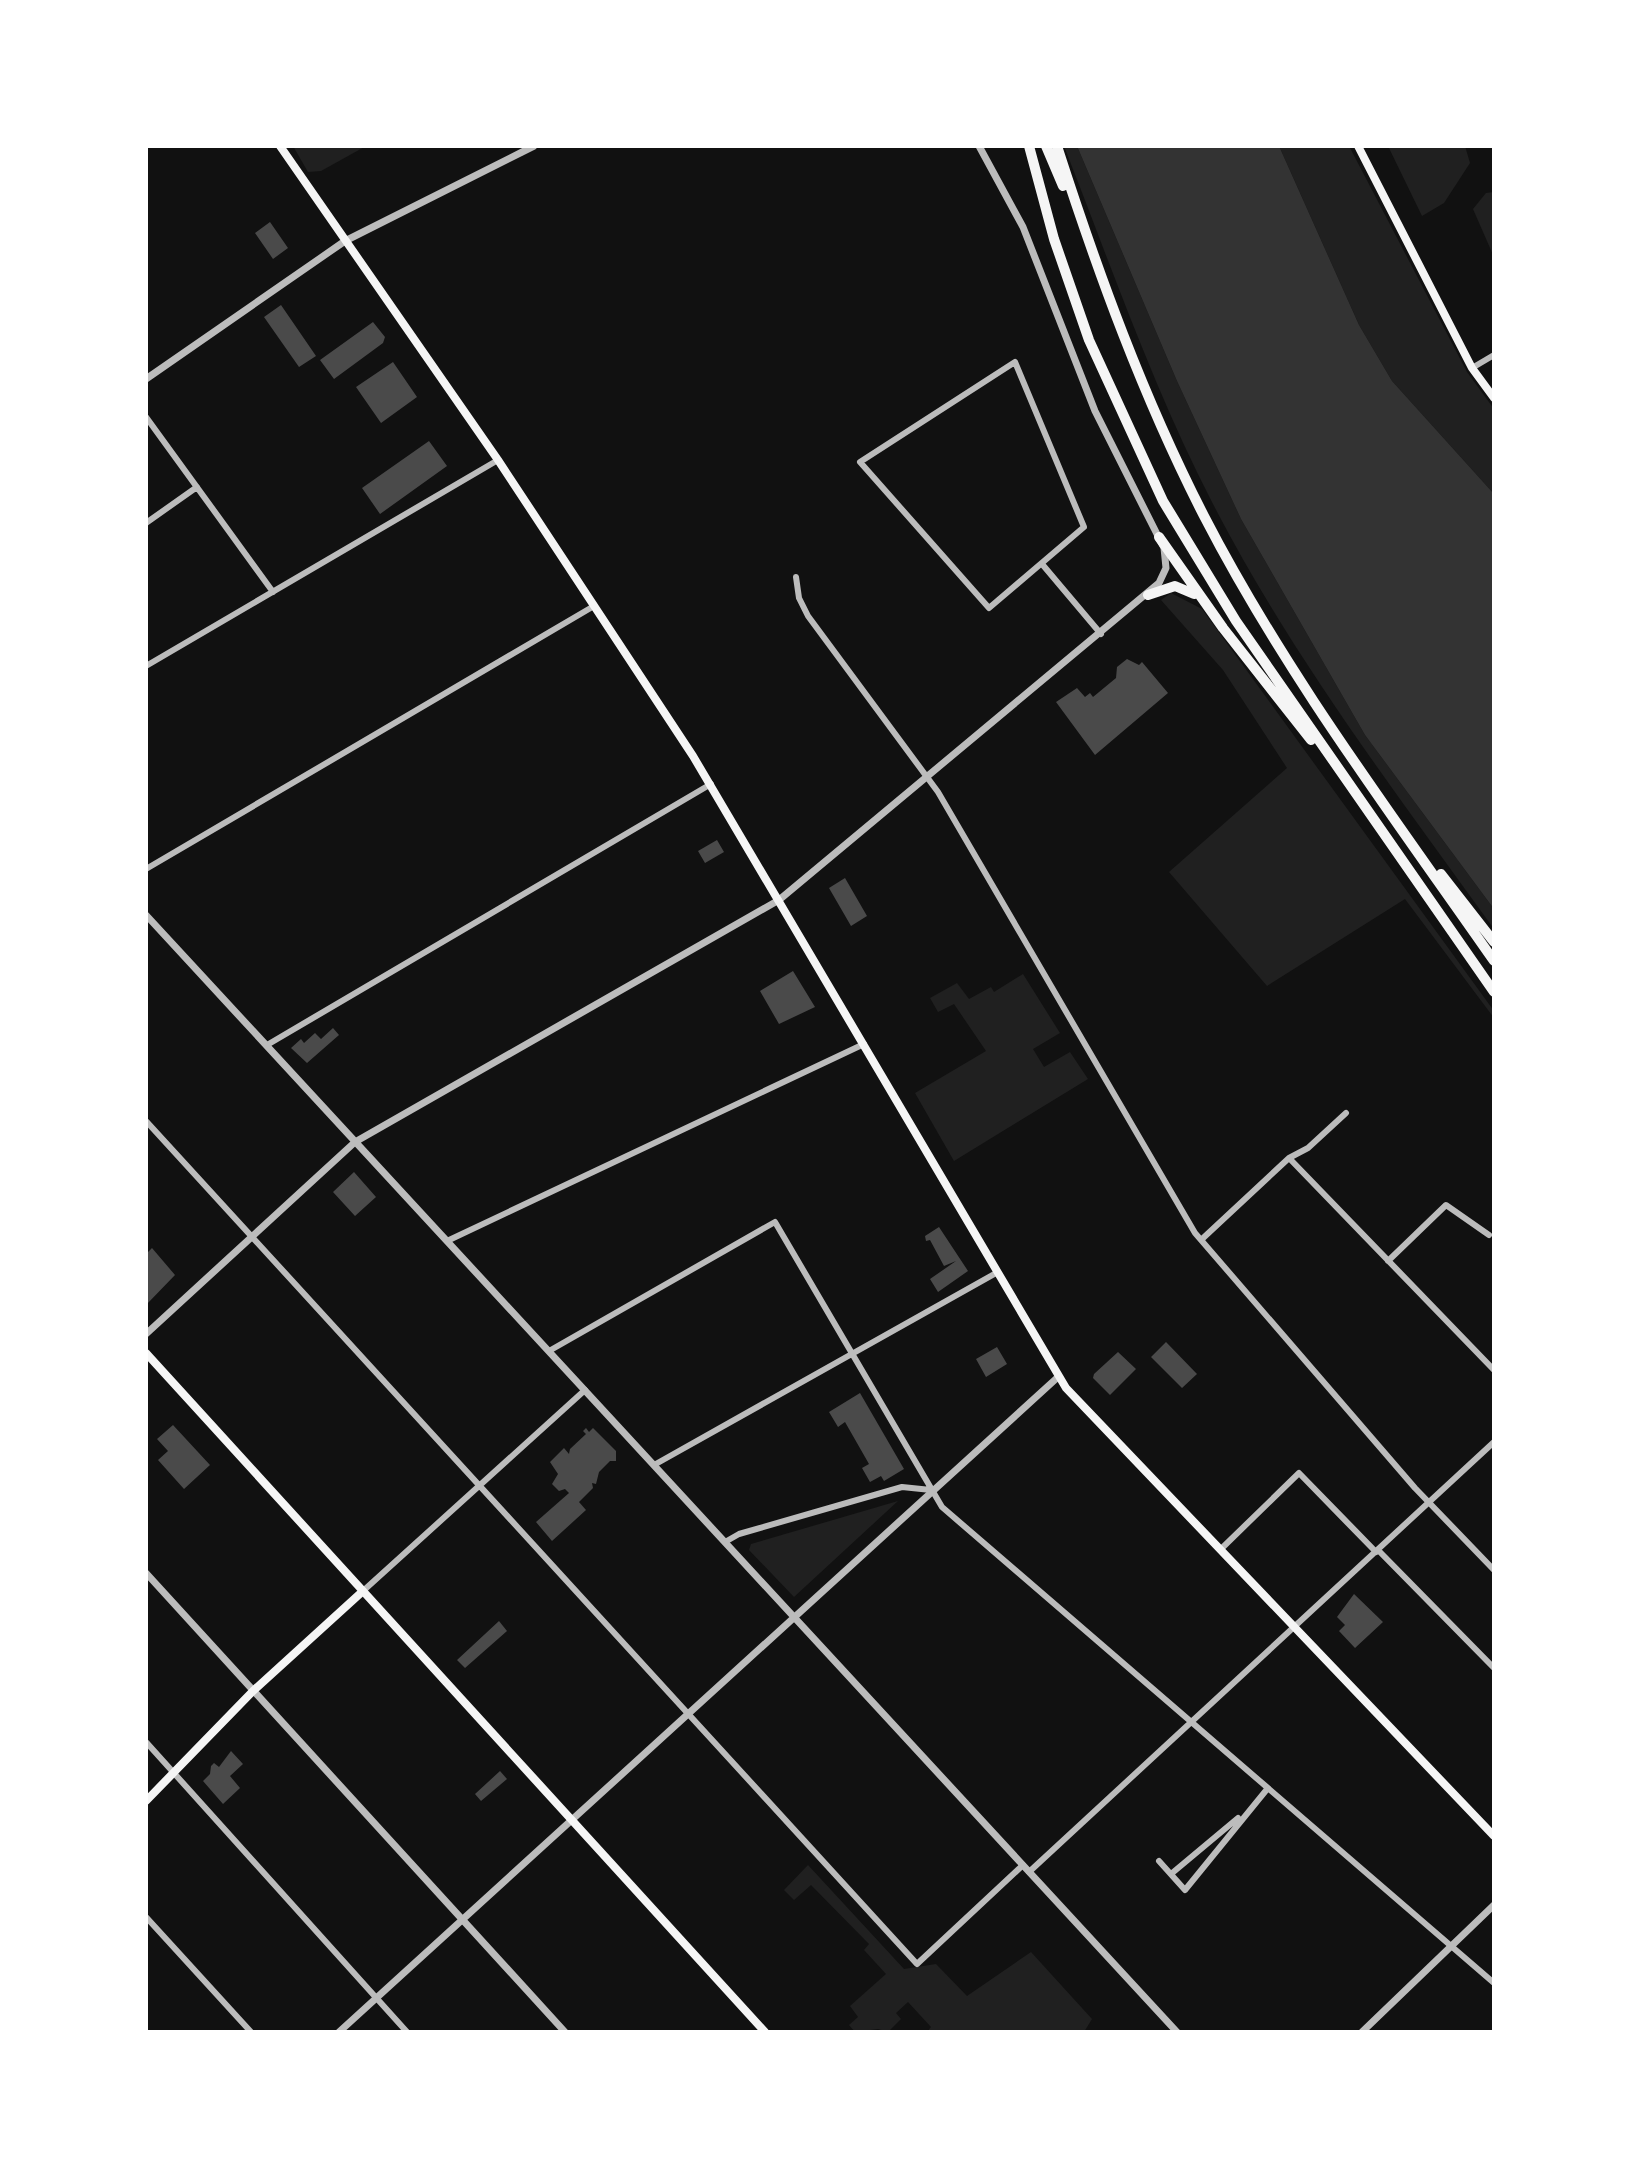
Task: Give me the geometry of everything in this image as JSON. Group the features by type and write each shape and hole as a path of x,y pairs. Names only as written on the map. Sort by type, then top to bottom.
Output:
{"highway":[{"path":"1029,146 1089,340 1158,490 1223,601 1494,992"},
{"path":"1046,146 1145,390 1210,527 1274,638 1380,798 1494,961"},
{"path":"1057,146 1095,262"},
{"path":"1159,537 1204,603 1355,793"},
{"path":"1148,595 1175,586 1191,592 1204,603"},
{"path":"1380,798 1494,942"}],"main road":[{"path":"280,146 498,460 711,784 1058,1377 1073,1397 1494,1836"},
{"path":"1358,146 1472,368 1494,398"},
{"path":"146,1353 765,2032"},
{"path":"146,1801 253,1691 363,1591"}],"street":[{"path":"146,379 345,241 534,146"},
{"path":"146,1334 355,1142 779,900 1148,595 1166,568 1159,537 1095,411 1023,227 979,146"},
{"path":"1472,368 1494,355"},
{"path":"1015,362 1084,527 1042,564 989,608 860,462 1015,362"},
{"path":"146,417 273,592"},
{"path":"146,666 498,460"},
{"path":"146,523 197,487"},
{"path":"1042,564 1101,634"},
{"path":"796,577 799,598 808,616 928,777 1201,1240 1429,1502 1494,1570"},
{"path":"146,869 594,606"},
{"path":"267,1045 711,784"},
{"path":"146,915 1177,2032"},
{"path":"447,1241 864,1044"},
{"path":"1201,1240 1289,1158 1308,1148 1346,1113"},
{"path":"146,1121 917,1964 1023,1865"},
{"path":"1289,1158 1494,1370"},
{"path":"1388,1261 1446,1205 1489,1235"},
{"path":"549,1351 775,1222 931,1490 947,1511 1494,1983"},
{"path":"654,1465 998,1272"},
{"path":"339,2032 1058,1377"},
{"path":"363,1591 585,1390"},
{"path":"1029,1872 1494,1442"},
{"path":"1220,1550 1299,1473 1494,1668"},
{"path":"725,1542 739,1534 902,1487 931,1490"},
{"path":"146,1573 565,2032"},
{"path":"146,1742 407,2032"},
{"path":"1159,1861 1185,1890 1268,1788"},
{"path":"1171,1874 1250,1808"},
{"path":"1362,2032 1494,1905"},
{"path":"146,1917 251,2032"}],"shaded area":[{"path":"293,146 366,146 321,171 308,172"},
{"path":"1064,146 1077,146 1177,381 1241,519 1365,735 1494,909 1494,929 1346,722 1243,560 1171,417"},
{"path":"1077,146 1279,146 1359,325 1392,381 1494,494 1494,909 1365,735 1241,519 1177,381"},
{"path":"1279,146 1349,146 1467,372 1494,409 1494,494 1392,381 1359,325"},
{"path":"1388,146 1465,146 1470,163 1444,203 1422,216"},
{"path":"1494,192 1494,257 1473,209 1486,193"},
{"path":"1171,593 1202,609 1494,1011 1494,1018 1405,899 1267,986 1169,872 1287,768 1223,670 1161,600"},
{"path":"1023,974 1060,1033 1033,1049 1044,1067 1070,1052 1088,1079 954,1161 915,1093 986,1051 954,1004 938,1012 930,998 957,983 969,999 991,987 994,992"},
{"path":"898,1501 794,1597 749,1550 751,1544"},
{"path":"808,1865 904,1969 936,1964 967,1996 1031,1952 1092,2019 1084,2032 927,2032 931,2027 908,2002 896,2013 901,2019 888,2032 878,2029 855,2032 849,2025 858,2017 850,2006 886,1974 864,1950 869,1944 811,1885 794,1900 784,1890"}],"building":[{"path":"270,222 288,248 273,259 255,233"},
{"path":"281,305 316,356 299,367 264,317"},
{"path":"373,322 385,337 383,343 334,379 320,360"},
{"path":"393,362 417,397 381,423 356,387"},
{"path":"429,441 447,466 380,514 362,488"},
{"path":"1127,659 1139,665 1142,662 1168,693 1095,755 1056,702 1077,688 1085,697 1090,693 1093,697 1116,678 1117,667"},
{"path":"717,840 724,852 705,863 698,851"},
{"path":"845,878 867,916 851,926 829,888"},
{"path":"793,971 815,1007 779,1024 760,991"},
{"path":"333,1028 339,1035 307,1063 291,1048 301,1039 304,1043 315,1033 321,1039"},
{"path":"354,1172 376,1197 355,1216 333,1192"},
{"path":"939,1227 968,1271 938,1292 930,1279 956,1261 944,1266 930,1240 926,1241 925,1236"},
{"path":"152,1248 175,1275 146,1305 146,1254"},
{"path":"1166,1342 1197,1374 1182,1388 1151,1357"},
{"path":"997,1347 1007,1364 986,1377 976,1359"},
{"path":"1118,1352 1136,1369 1110,1395 1093,1378"},
{"path":"860,1393 904,1469 884,1481 881,1476 870,1482 862,1468 869,1464 845,1422 838,1427 829,1412"},
{"path":"173,1425 210,1465 184,1489 158,1460 168,1451 157,1439"},
{"path":"586,1428 589,1432 593,1428 616,1451 616,1461 610,1461 599,1472 596,1484 592,1483 593,1488 579,1502 586,1510 552,1541 536,1522 569,1493 565,1489 559,1491 552,1484 558,1474 550,1462 564,1448 569,1454 570,1449 586,1434 583,1431"},
{"path":"1354,1594 1383,1622 1355,1648 1339,1631 1345,1625 1337,1617"},
{"path":"499,1621 507,1631 465,1668 457,1660"},
{"path":"231,1751 243,1764 230,1776 240,1788 223,1804 203,1781 210,1774 211,1766 214,1763 219,1767"},
{"path":"500,1771 507,1779 481,1801 475,1794"}]}
